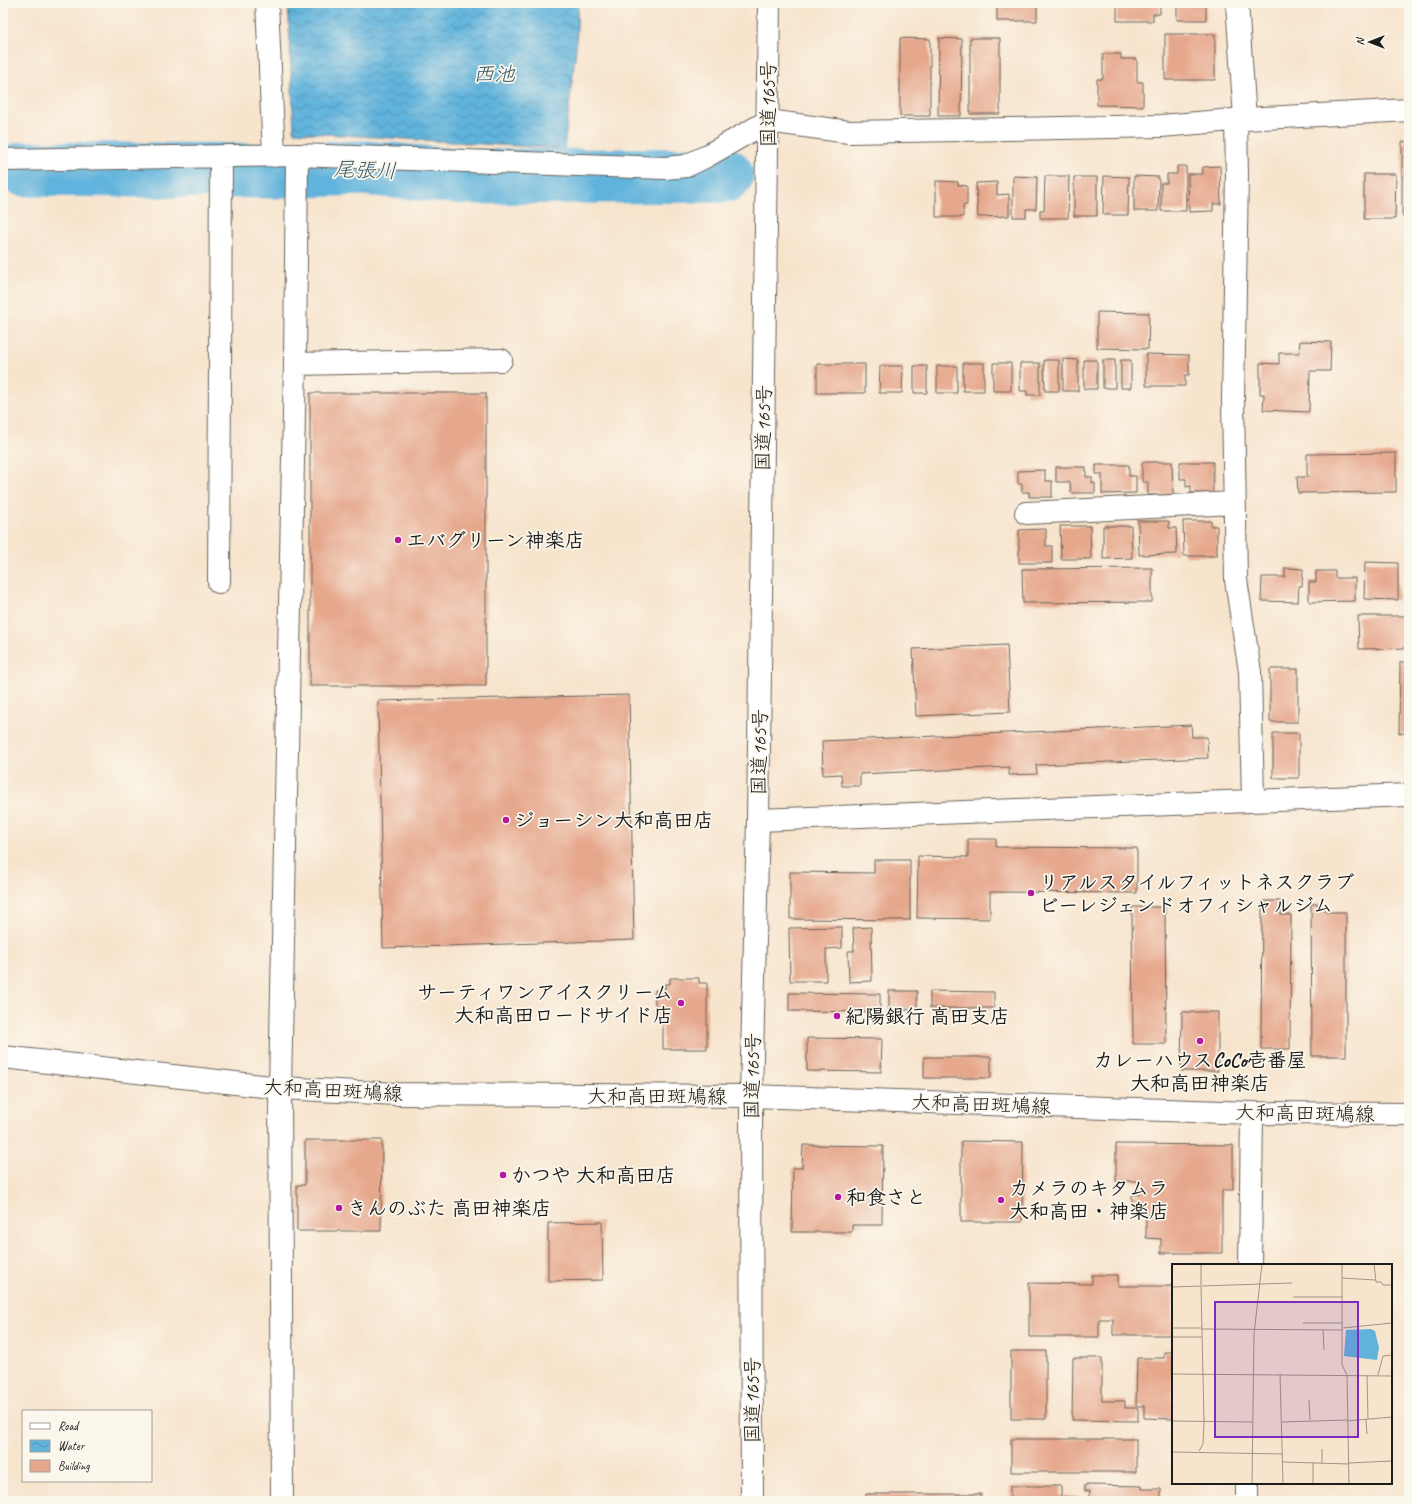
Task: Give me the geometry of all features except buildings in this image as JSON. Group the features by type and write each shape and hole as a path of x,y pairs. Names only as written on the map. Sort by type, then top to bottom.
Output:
{"main road":[{"path":"268,3 274,156"},
{"name":"国道165号","path":"752,1501 751,1096 758,820 768,122 768,3"},
{"path":"1237,3 1240,119 1237,175 1232,398 1234,503 1236,580 1250,672 1253,800"},
{"path":"3,160 221,168 274,156 297,166 665,168 686,166 768,122 849,132 1161,126 1240,119 1409,110"},
{"path":"282,1501 280,1088 295,364 297,166"},
{"path":"219,582 221,168"},
{"path":"295,364 501,360"},
{"path":"1026,513 1234,503"},
{"path":"758,820 1409,795"},
{"name":"大和高田斑鳩線","path":"3,1057 280,1088 398,1094 751,1096 1252,1112 1409,1114"},
{"path":"1250,1264 1252,1112"},
{"path":"1247,1484 1247,1501"}],"water":[{"name":"西池","path":"288,3 578,3 576,49 564,149 294,132"}],"waterway":[{"name":"尾張川","path":"23,169 275,171 363,168 465,177 726,175"}],"place":[{"name":"エバグリーン神楽店","path":"398,540"},
{"name":"ジョーシン大和高田店","path":"506,820"},
{"name":"リアルスタイルフィットネスクラブ ビーレジェンドオフィシャルジム","path":"1031,893"},
{"name":"サーティワンアイスクリーム 大和高田ロードサイド店","path":"681,1003"},
{"name":"紀陽銀行 高田支店","path":"837,1016"},
{"name":"カレーハウスCoCo壱番屋 大和高田神楽店","path":"1200,1041"},
{"name":"かつや 大和高田店","path":"503,1175"},
{"name":"和食さと","path":"838,1197"},
{"name":"カメラのキタムラ 大和高田・神楽店","path":"1001,1200"},
{"name":"きんのぶた 高田神楽店","path":"339,1208"}]}
